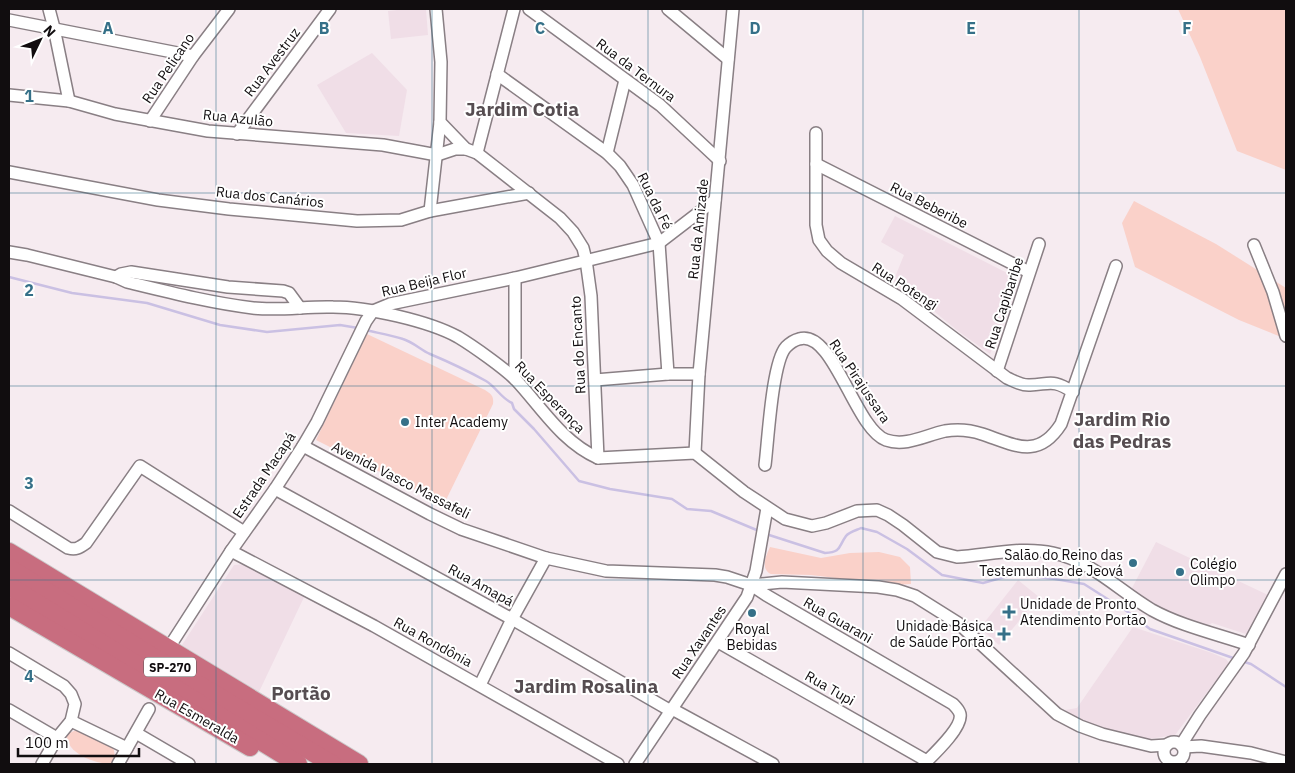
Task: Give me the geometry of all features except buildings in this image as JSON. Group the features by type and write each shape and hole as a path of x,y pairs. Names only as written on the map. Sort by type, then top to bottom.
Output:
{"highway":[{"path":"9,552 359,764"},
{"name":"SP-270","path":"9,568 179,673 332,764"},
{"name":"SP-270","path":"9,586 298,764"},
{"name":"Rua Esmeralda","path":"9,606 220,730 283,764"}],"street":[{"path":"48,9 54,28 69,101"},
{"name":"Rua Pelicano","path":"150,121 193,56 228,9"},
{"name":"Rua Avestruz","path":"237,134 330,9"},
{"path":"430,211 440,122 441,62 436,9"},
{"path":"472,151 497,74 514,9"},
{"name":"Rua da Ternura","path":"529,9 660,105 720,161"},
{"path":"668,9 728,59"},
{"name":"Rua da Amizade","path":"695,454 699,374 733,9"},
{"path":"9,20 193,56"},
{"name":"Rua da Fé","path":"497,74 607,153 620,166 633,184 660,242 668,374"},
{"path":"607,153 625,80"},
{"name":"Rua Azulão","path":"10,96 69,101 115,114 208,131 383,145 437,155 460,148 472,151"},
{"name":"Rua do Encanto","path":"440,122 472,151 560,218 573,232 582,248 586,260 591,296 598,458"},
{"name":"Rua Potengi","path":"816,133 816,225 819,240 827,251 841,264 902,299 1007,378 1019,384 1055,383 1072,392"},
{"name":"Rua Beberibe","path":"816,164 1029,272"},
{"name":"Rua dos Canários","path":"9,172 158,200 347,220 401,220 430,211 529,193"},
{"name":"Rua Beija Flor","path":"9,252 116,277 127,282 230,305 255,308 334,307 370,316 390,304 515,278 660,242 715,200"},
{"name":"Rua Capibaribe","path":"997,371 1039,244"},
{"path":"1254,245 1273,292 1286,336"},
{"name":"Rua Pirajussara","path":"765,465 775,377 785,348 803,338 814,340 824,350 836,367 866,422 875,434 886,440 903,442 944,431 960,430 974,432 1021,448 1036,446 1045,442 1061,424 1116,266"},
{"path":"1254,267 1273,292"},
{"path":"116,277 131,272 228,287 276,290 289,293 300,308"},
{"path":"515,278 515,379"},
{"name":"Estrada Macapá","path":"168,649 231,551 276,488 317,422 359,334 370,316"},
{"name":"Rua Esperança","path":"370,316 421,322 442,329 458,338 515,379 554,425 574,444 598,458"},
{"path":"595,380 668,374 699,374"},
{"name":"Avenida Vasco Massafeli","path":"302,446 461,529 546,558 606,571 715,575 752,585 782,582 897,590 915,596 958,623 1057,714 1080,726 1102,734 1173,753 1212,748 1251,753 1286,762"},
{"path":"598,458 695,454 744,492 785,519 812,526 826,523 857,511 877,510 903,525 937,552 957,557 1028,550 1054,553 1088,566 1152,610 1246,649"},
{"path":"9,511 68,548 74,550 80,548 86,543 140,466 244,532"},
{"name":"Rua Amapá","path":"276,488 672,710 773,764"},
{"name":"Rua Xavantes","path":"635,764 747,597 756,571 767,508"},
{"name":"Rua Rondônia","path":"231,551 374,626 618,764"},
{"path":"480,685 512,619 546,558"},
{"path":"1173,753 1236,665 1286,574"},
{"name":"Rua Guarani","path":"752,585 953,704 960,714 959,724 939,750 926,763"},
{"name":"Rua Tupi","path":"718,642 926,763"},
{"path":"9,653 64,686 76,704 71,721 57,738 42,764"},
{"path":"118,764 148,709"},
{"path":"9,710 57,738"},
{"path":"71,721 126,748"},
{"path":"136,733 189,764"}],"shaded area":[{"path":"426,9 428,35 391,39 388,11"},
{"path":"1178,9 1286,9 1286,170 1237,151 1200,57"},
{"path":"372,53 407,90 399,136 346,133 317,85"},
{"path":"1134,201 1216,244 1286,288 1286,339 1239,320 1135,267 1122,223"},
{"path":"895,216 1019,279 990,354 958,331 936,313 931,306 893,282 904,255 881,242"},
{"name":"Inter Academy","path":"367,334 485,390 492,397 493,404 444,504 316,440"},
{"name":"Colégio Olimpo","path":"1156,542 1268,595 1249,635 1212,623 1209,625 1167,614 1131,590"},
{"path":"770,547 821,558 850,553 879,552 900,557 910,567 911,584 893,585 811,575 771,574 765,566"},
{"path":"246,564 306,593 258,694 182,645 234,565"},
{"name":"Unidade de Pronto Atendimento Portão","path":"1018,580 1039,597 999,645 980,628"},
{"path":"1133,627 1212,653 1226,659 1229,663 1175,735 1148,739 1103,729 1086,723 1065,710 1077,708"},
{"path":"80,731 113,746 115,756 111,764 90,760 76,752 68,741 67,734"}],"waterway":[{"path":"9,277 72,293 147,303 220,325 267,332 340,325 358,328"},
{"path":"365,330 407,340 490,383 512,403 514,409 579,481 610,489 672,499 687,509 711,511 759,531"},
{"path":"766,534 825,553 837,550 847,535 861,528 877,532 907,549 942,575 983,583 1015,574 1084,584 1128,612 1150,629 1236,659"},
{"path":"1241,661 1251,664 1286,687"}],"place":[{"name":"Inter Academy","path":"405,422"},
{"name":"Salão do Reino das Testemunhas de Jeová","path":"1133,563"},
{"name":"Colégio Olimpo","path":"1180,572"},
{"name":"Unidade de Pronto Atendimento Portão","path":"1009,612"},
{"name":"Royal Bebidas","path":"752,613"},
{"name":"Unidade Básica de Saúde Portão","path":"1004,634"}],"district":[{"name":"Jardim Cotia","path":"522,109"},
{"name":"Jardim Rio das Pedras","path":"1122,430"},
{"name":"Jardim Rosalina","path":"586,686"},
{"name":"Portão","path":"301,693"}]}
